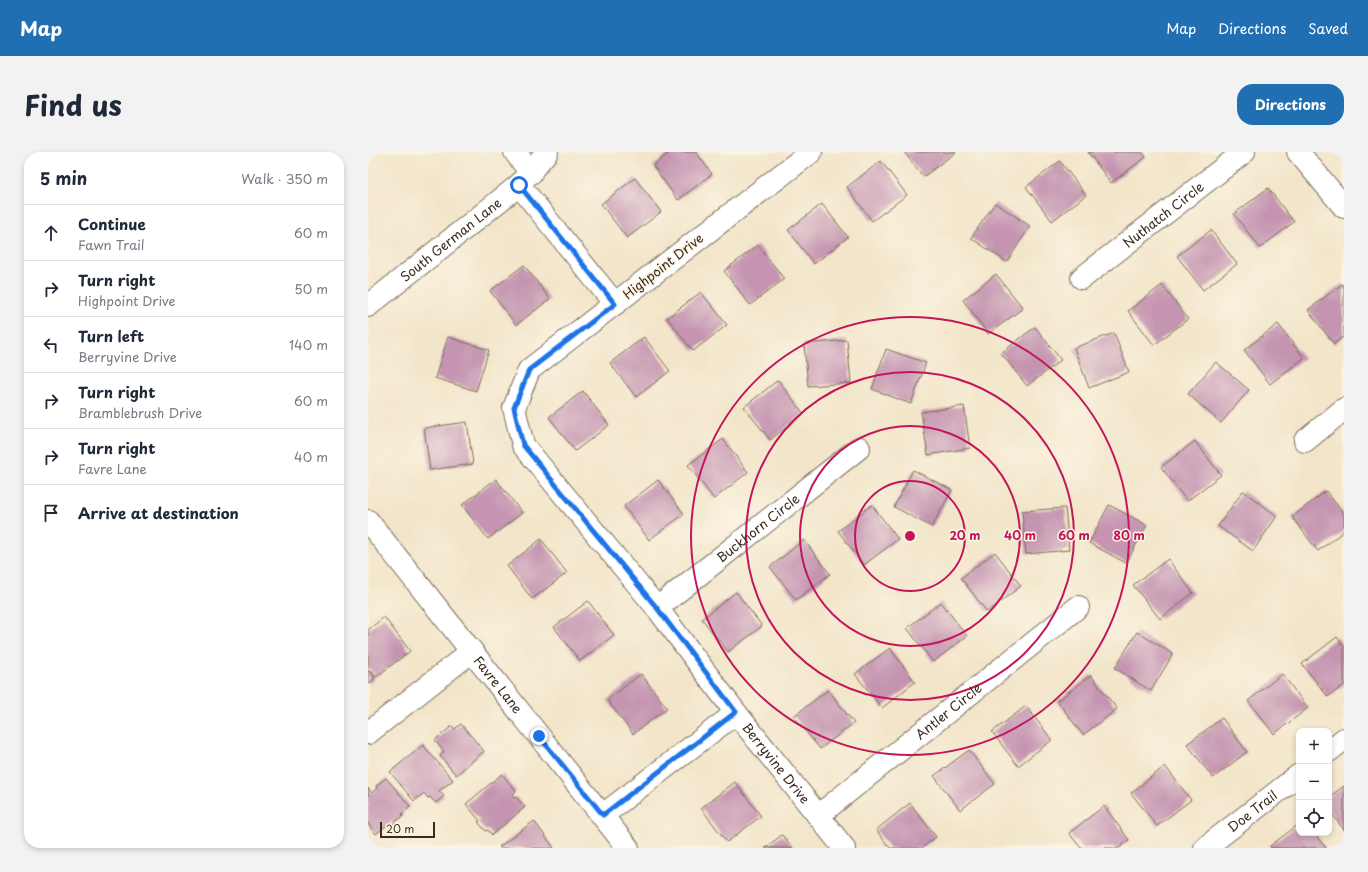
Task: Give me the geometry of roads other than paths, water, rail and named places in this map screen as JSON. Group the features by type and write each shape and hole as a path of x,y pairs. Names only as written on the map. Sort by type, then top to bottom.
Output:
{"street":[{"path":"515,152 525,179 615,304"},
{"name":"South German Lane","path":"368,306 525,179 547,152"},
{"name":"Highpoint Drive","path":"514,408 529,370 811,152"},
{"name":"Nuthatch Circle","path":"1082,278 1244,152"},
{"path":"1298,152 1344,207"},
{"name":"Berryvine Drive","path":"514,408 523,445 657,608 736,712 844,848"},
{"path":"1305,441 1344,409"},
{"name":"Buckhorn Circle","path":"657,608 859,448"},
{"name":"Favre Lane","path":"368,520 628,848"},
{"name":"Antler Circle","path":"819,815 1078,607"},
{"path":"368,733 472,651"},
{"path":"603,815 736,712"},
{"path":"1332,749 1344,740"},
{"name":"Doe Trail","path":"1205,848 1296,776"}]}
